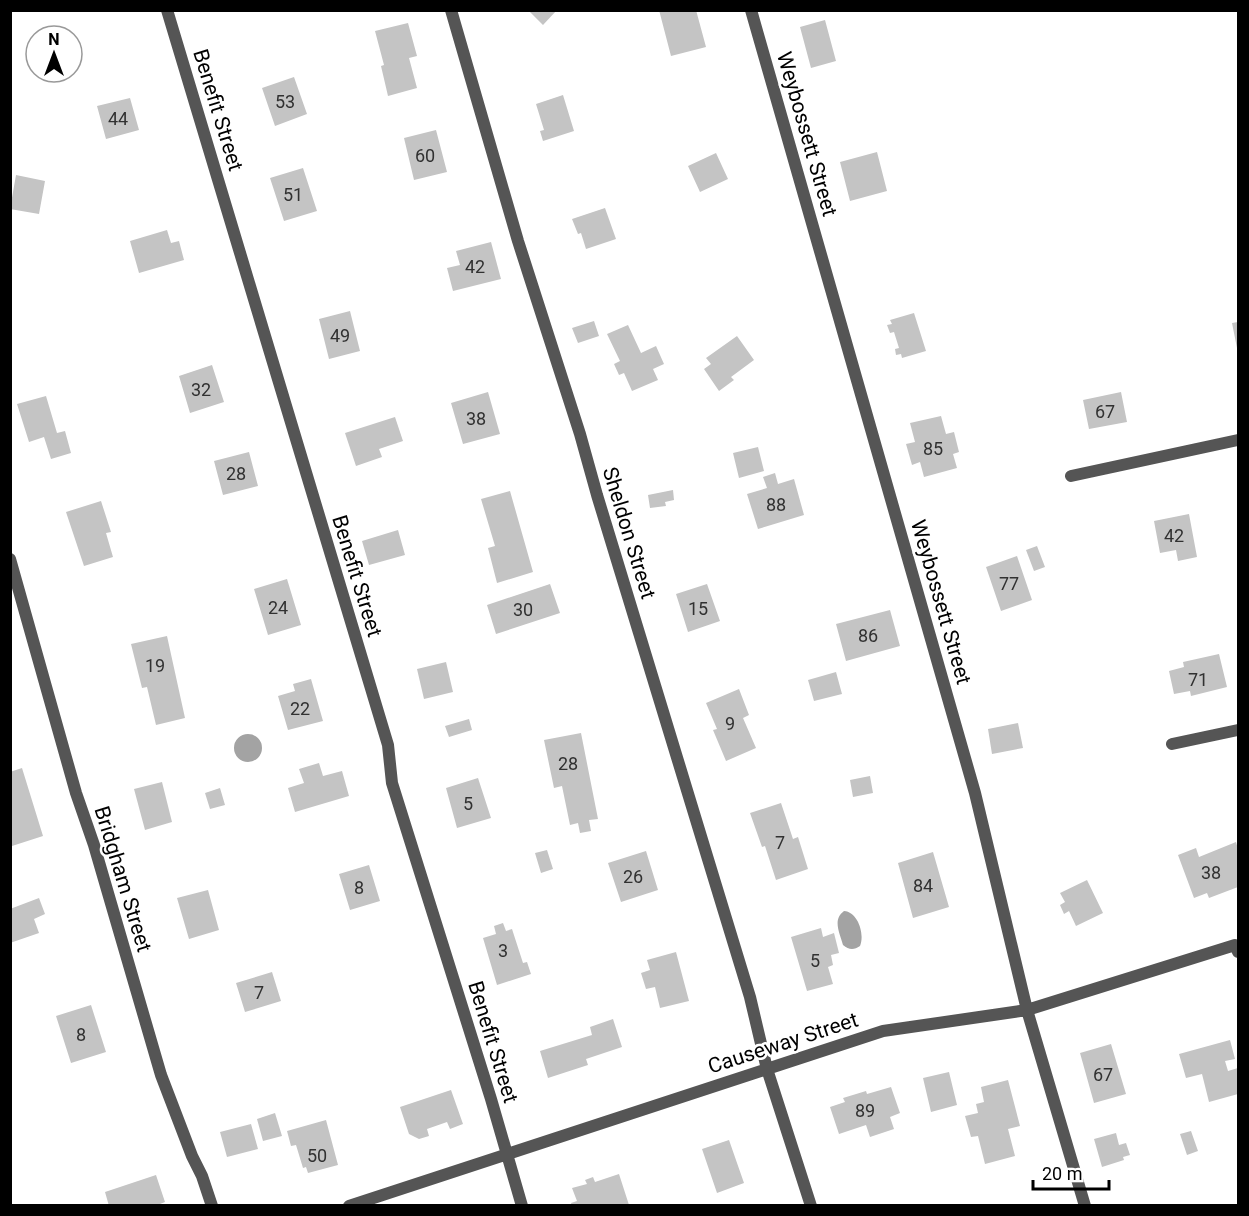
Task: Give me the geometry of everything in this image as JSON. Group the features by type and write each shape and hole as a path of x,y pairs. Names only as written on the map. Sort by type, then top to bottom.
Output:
{"street":[{"name":"Benefit Street","path":"167,10 388,745 392,783 491,1099 522,1206"},
{"name":"Sheldon Street","path":"451,10 518,241 577,423 746,986 767,1069 811,1206"},
{"name":"Weybossett Street","path":"751,10 975,794 1027,1010 1085,1206"},
{"path":"1071,476 1239,440"},
{"name":"Bridgham Street","path":"10,559 75,794 94,845 161,1075 212,1206"},
{"path":"1172,744 1239,730"},
{"name":"Causeway Street","path":"349,1206 883,1031 1027,1010 1237,948"}],"shaded area":[{"path":"248,734 258,738 262,748 258,758 248,762 238,758 234,748 238,738"},
{"path":"844,911 857,919 861,930 860,946 856,948 849,949 843,945 838,918"}],"building":[{"path":"528,10 557,10 543,25"},
{"path":"659,10 696,10 706,47 671,56"},
{"path":"825,20 836,61 811,68 800,27"},
{"path":"408,23 417,56 409,58 417,88 388,96 381,66 384,65 375,31"},
{"path":"294,77 307,114 275,126 262,88"},
{"path":"563,95 574,131 543,141 540,131 544,130 536,104"},
{"path":"130,98 139,130 106,139 97,106"},
{"path":"436,130 447,172 414,180 404,138"},
{"path":"877,152 887,191 850,201 840,162"},
{"path":"716,153 728,179 700,192 688,166"},
{"path":"303,168 317,211 284,221 270,178"},
{"path":"16,175 45,181 39,214 10,209"},
{"path":"605,208 616,239 586,249 581,233 578,234 572,219"},
{"path":"167,230 171,243 179,241 184,260 139,273 130,241"},
{"path":"491,242 501,279 453,291 447,268 460,265 456,251"},
{"path":"350,311 360,351 329,359 319,319"},
{"path":"914,313 926,351 902,358 901,354 896,355 895,349 899,348 894,332 890,333 887,325 892,324 890,320"},
{"path":"594,321 599,336 578,343 572,328"},
{"path":"1238,322 1238,348 1237,348 1232,323"},
{"path":"628,325 641,353 656,346 664,364 653,369 658,380 632,391 624,373 619,375 614,364 620,361 607,334"},
{"path":"737,336 754,360 731,377 734,380 719,391 704,369 711,364 706,358"},
{"path":"212,365 224,402 190,413 179,376"},
{"path":"488,392 500,434 463,444 451,403"},
{"path":"1121,392 1127,422 1089,429 1083,400"},
{"path":"46,396 57,433 65,431 71,453 51,459 44,437 29,442 17,404"},
{"path":"941,416 946,434 954,432 959,452 953,454 957,468 924,477 920,462 912,465 906,444 915,442 910,423"},
{"path":"395,417 403,441 379,449 382,457 356,466 345,433"},
{"path":"758,447 764,471 739,478 733,453"},
{"path":"249,452 258,486 223,495 214,461"},
{"path":"775,473 778,484 794,479 804,515 758,529 747,494 767,488 763,477"},
{"path":"673,490 674,500 665,502 666,506 650,508 648,495"},
{"path":"510,491 533,572 497,583 488,548 495,546 481,499"},
{"path":"101,501 111,532 106,533 113,557 84,566 66,512"},
{"path":"1189,514 1197,557 1178,561 1176,550 1160,553 1154,521"},
{"path":"398,530 405,555 369,565 362,541"},
{"path":"1037,546 1045,567 1034,571 1026,550"},
{"path":"1017,556 1032,600 1001,611 986,567"},
{"path":"287,579 301,625 268,635 254,589"},
{"path":"550,584 560,613 496,634 487,605"},
{"path":"707,584 720,621 688,632 676,594"},
{"path":"890,610 900,646 846,661 836,624"},
{"path":"167,636 185,718 156,725 147,687 142,688 131,644"},
{"path":"1219,654 1227,687 1191,696 1190,691 1174,694 1169,671 1184,667 1183,662"},
{"path":"446,662 453,692 424,699 417,669"},
{"path":"836,672 842,694 814,701 808,680"},
{"path":"311,679 323,721 288,730 278,696 295,691 293,684"},
{"path":"739,689 749,715 743,718 756,748 726,761 713,730 717,729 706,703"},
{"path":"469,719 472,730 449,737 445,726"},
{"path":"1018,723 1023,748 992,754 988,729"},
{"path":"581,733 598,819 589,820 591,831 580,833 578,823 570,825 562,786 554,788 544,740"},
{"path":"319,763 323,776 342,771 349,796 295,812 288,788 304,783 299,769"},
{"path":"22,768 43,836 12,846 10,772"},
{"path":"870,776 873,793 853,797 850,780"},
{"path":"478,778 491,818 457,828 446,788"},
{"path":"162,782 172,822 145,830 134,789"},
{"path":"220,788 225,805 210,809 205,793"},
{"path":"781,803 793,839 798,837 808,869 776,880 765,846 762,847 750,813"},
{"path":"1236,842 1238,887 1209,898 1207,893 1194,898 1178,855 1196,848 1199,857"},
{"path":"547,850 553,869 541,873 535,853"},
{"path":"646,851 658,890 621,902 608,863"},
{"path":"933,852 949,907 913,918 898,863"},
{"path":"369,865 380,901 350,910 339,874"},
{"path":"1087,880 1103,913 1076,926 1069,911 1064,914 1060,905 1065,902 1060,893"},
{"path":"208,890 219,930 189,939 177,898"},
{"path":"39,898 45,914 34,919 39,933 10,943 10,909"},
{"path":"503,923 506,931 512,929 523,963 527,962 531,974 497,985 483,938 496,934 494,926"},
{"path":"821,928 823,937 834,933 839,953 831,955 833,965 828,967 833,984 807,991 791,937"},
{"path":"676,952 689,1001 660,1008 655,987 646,989 641,973 650,970 647,960"},
{"path":"272,972 281,1001 245,1012 236,983"},
{"path":"91,1005 106,1052 71,1063 56,1016"},
{"path":"613,1019 622,1047 586,1059 588,1065 548,1078 540,1051 592,1035 590,1027"},
{"path":"1230,1040 1235,1059 1225,1061 1228,1071 1238,1068 1238,1094 1209,1102 1202,1074 1186,1078 1179,1054"},
{"path":"1111,1044 1126,1094 1094,1103 1080,1053"},
{"path":"949,1072 957,1105 931,1112 923,1078"},
{"path":"1008,1080 1020,1126 1008,1129 1015,1156 985,1164 978,1136 971,1137 965,1116 978,1113 976,1104 984,1102 981,1087"},
{"path":"891,1087 900,1113 890,1117 894,1129 870,1137 866,1125 839,1134 830,1107 845,1102 843,1098"},
{"path":"451,1090 463,1124 450,1129 447,1122 427,1129 429,1136 419,1139 409,1134 400,1107"},
{"path":"275,1113 282,1136 263,1141 257,1119"},
{"path":"326,1120 338,1165 308,1173 306,1167 303,1168 296,1145 291,1146 287,1131"},
{"path":"251,1124 258,1149 227,1157 220,1132"},
{"path":"1191,1131 1198,1151 1187,1155 1180,1134"},
{"path":"1116,1133 1119,1145 1126,1143 1130,1155 1123,1157 1124,1160 1102,1167 1094,1139"},
{"path":"729,1140 744,1183 717,1193 702,1149"},
{"path":"619,1174 629,1205 572,1206 571,1203 577,1201 572,1188 587,1184 585,1180 593,1177 595,1182"},
{"path":"156,1175 165,1202 155,1206 109,1206 105,1192"}]}
